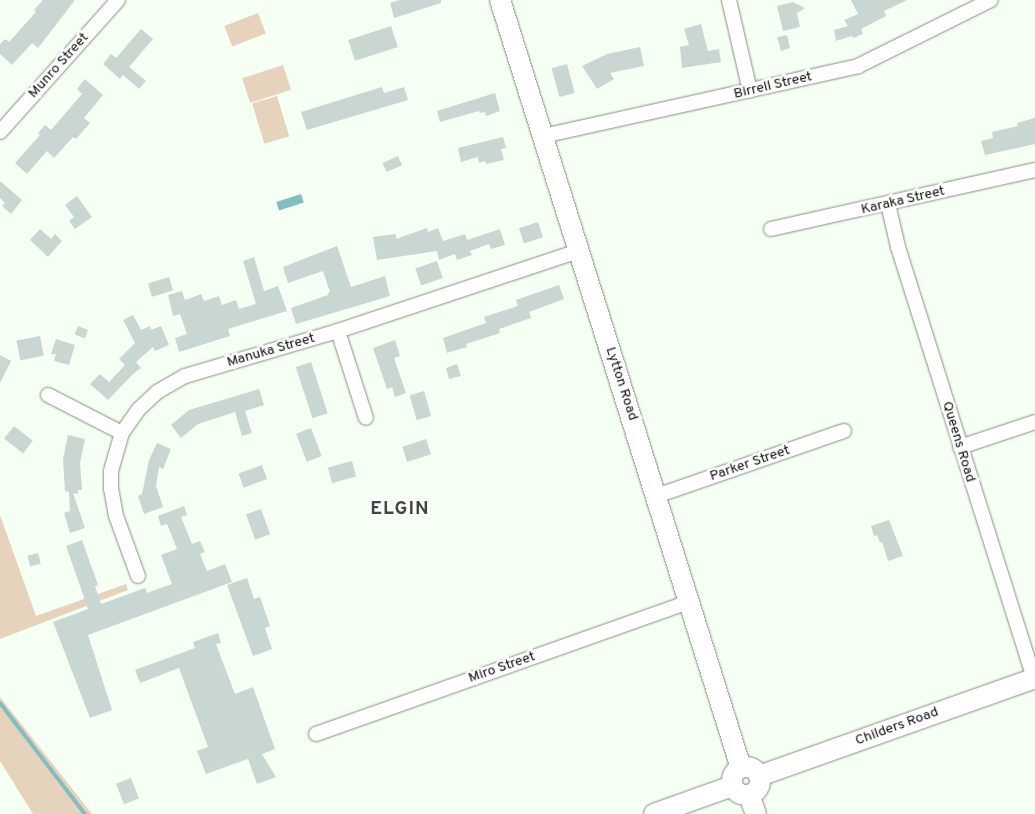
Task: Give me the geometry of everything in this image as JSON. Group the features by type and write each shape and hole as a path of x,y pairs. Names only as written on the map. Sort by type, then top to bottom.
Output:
{"main road":[{"name":"Lytton Road","path":"500,0 689,602 750,772"},
{"name":"Childers Road","path":"750,772 1034,678"},
{"path":"750,772 732,776 756,814"},
{"path":"654,814 741,790"}],"street":[{"name":"Munro Street","path":"0,132 118,0"},
{"path":"729,0 750,91"},
{"name":"Birrell Street","path":"543,136 858,66 991,0"},
{"name":"Karaka Street","path":"771,229 1035,170"},
{"name":"Queens Road","path":"888,204 898,247 1034,678"},
{"name":"Manuka Street","path":"138,576 116,516 111,489 114,456 122,433 139,409 151,398 185,376 338,332 579,251"},
{"path":"338,332 366,418"},
{"path":"48,395 122,433"},
{"path":"960,447 1035,422"},
{"name":"Parker Street","path":"656,496 844,431"},
{"name":"Miro Street","path":"316,734 689,602"}],"shaded area":[{"path":"258,13 266,34 232,46 224,26"},
{"path":"283,65 291,90 250,103 242,78"},
{"path":"277,96 289,136 264,144 252,104"},
{"path":"0,515 36,616 126,584 128,590 0,639"},
{"path":"0,697 92,814 33,814 0,761"}],"water":[{"path":"301,194 304,203 279,211 276,202"}],"building":[{"path":"43,0 75,0 38,48 32,43 12,65 0,54 0,44 5,39 9,42 36,12 34,10"},
{"path":"400,0 441,0 441,3 394,18 390,3"},
{"path":"851,0 907,0 884,11 886,16 861,29 863,34 836,41 834,30 848,26 844,20 858,14"},
{"path":"793,2 805,8 797,13 800,27 783,31 777,6"},
{"path":"701,24 708,51 719,49 721,62 682,68 680,47 689,45 684,29"},
{"path":"391,26 398,47 355,61 348,40"},
{"path":"141,29 153,39 129,67 146,81 139,89 123,75 120,79 103,64 111,54 116,58"},
{"path":"787,35 790,48 781,51 777,37"},
{"path":"640,47 644,66 610,73 614,79 597,89 582,66 607,54"},
{"path":"567,64 575,93 559,97 552,68"},
{"path":"85,79 103,95 84,118 90,123 76,139 73,137 54,158 47,151 27,174 15,163 40,135 38,133 45,125 51,130 82,94 77,89"},
{"path":"382,87 384,93 404,87 408,100 307,130 301,112"},
{"path":"495,93 500,111 486,116 485,112 480,113 479,111 440,122 437,111"},
{"path":"1035,118 1035,144 985,155 981,141 993,138 992,132 1018,126 1017,123"},
{"path":"503,137 506,148 501,149 504,160 486,164 485,161 479,163 478,157 461,162 458,148"},
{"path":"398,156 402,165 387,172 382,163"},
{"path":"0,181 22,200 11,214 2,206 5,203 0,198"},
{"path":"77,196 92,217 75,229 69,221 74,217 65,205"},
{"path":"538,222 543,237 524,243 519,228"},
{"path":"427,228 428,232 438,228 443,241 465,234 467,240 500,229 505,245 491,249 489,244 470,251 472,255 457,260 455,254 439,260 437,251 377,260 373,237 396,234 396,239"},
{"path":"40,229 51,239 55,234 62,241 48,257 30,240"},
{"path":"337,246 351,287 385,276 390,296 296,324 291,308 328,295 330,292 323,271 288,283 283,267"},
{"path":"254,257 264,291 278,286 287,311 228,329 230,336 179,352 175,338 187,334 180,314 173,316 168,295 182,291 185,300 201,294 204,301 219,296 222,305 236,300 239,309 256,304 243,261"},
{"path":"437,261 443,278 421,286 415,268"},
{"path":"169,277 173,290 152,297 148,283"},
{"path":"559,285 564,299 529,312 531,318 499,329 500,333 466,344 467,347 447,353 443,338 486,323 484,317 518,306 516,300"},
{"path":"133,315 141,330 150,326 151,330 161,326 169,345 155,351 153,347 136,362 141,368 108,400 90,384 100,374 109,382 125,365 119,359 135,343 123,320"},
{"path":"78,326 88,330 85,338 75,334"},
{"path":"40,336 44,356 20,360 16,341"},
{"path":"56,339 75,345 69,365 54,361 56,354 51,354"},
{"path":"395,340 400,356 394,358 406,393 395,397 392,387 387,389 373,348"},
{"path":"0,355 11,361 0,383"},
{"path":"311,362 328,413 312,418 296,367"},
{"path":"457,364 461,376 449,379 446,368"},
{"path":"259,389 264,405 245,411 252,433 242,436 235,412 198,424 181,438 171,425 189,410"},
{"path":"424,391 431,416 417,420 410,395"},
{"path":"14,426 33,441 23,453 4,439"},
{"path":"311,428 322,456 307,462 296,434"},
{"path":"68,435 85,439 80,463 82,490 78,490 78,494 73,493 85,528 70,533 64,513 70,511 69,492 65,491 63,459"},
{"path":"426,439 431,454 407,462 402,447"},
{"path":"157,443 171,449 163,469 159,467 156,486 163,507 144,514 138,496 142,494 149,460"},
{"path":"352,461 356,476 332,483 328,467"},
{"path":"262,465 267,479 244,488 239,474"},
{"path":"184,506 187,515 181,517 192,544 200,541 205,552 200,554 207,571 225,564 232,582 88,635 112,710 90,718 53,622 88,609 66,546 82,540 98,585 95,586 101,604 145,588 147,593 172,584 161,555 177,549 167,524 161,526 158,516"},
{"path":"261,509 270,534 255,540 246,514"},
{"path":"889,520 903,556 888,561 882,542 880,543 877,535 874,536 871,526"},
{"path":"38,553 41,564 30,566 27,556"},
{"path":"247,578 254,599 260,597 270,626 265,628 272,649 253,656 227,585"},
{"path":"218,633 221,643 216,644 235,694 253,687 275,749 262,754 276,777 257,784 248,759 206,774 197,751 208,747 179,668 140,683 135,670 195,648 193,642"},
{"path":"131,778 139,799 124,804 116,784"}],"waterway":[{"path":"0,703 85,814"}],"district":[{"name":"ELGIN","path":"400,510"}]}
